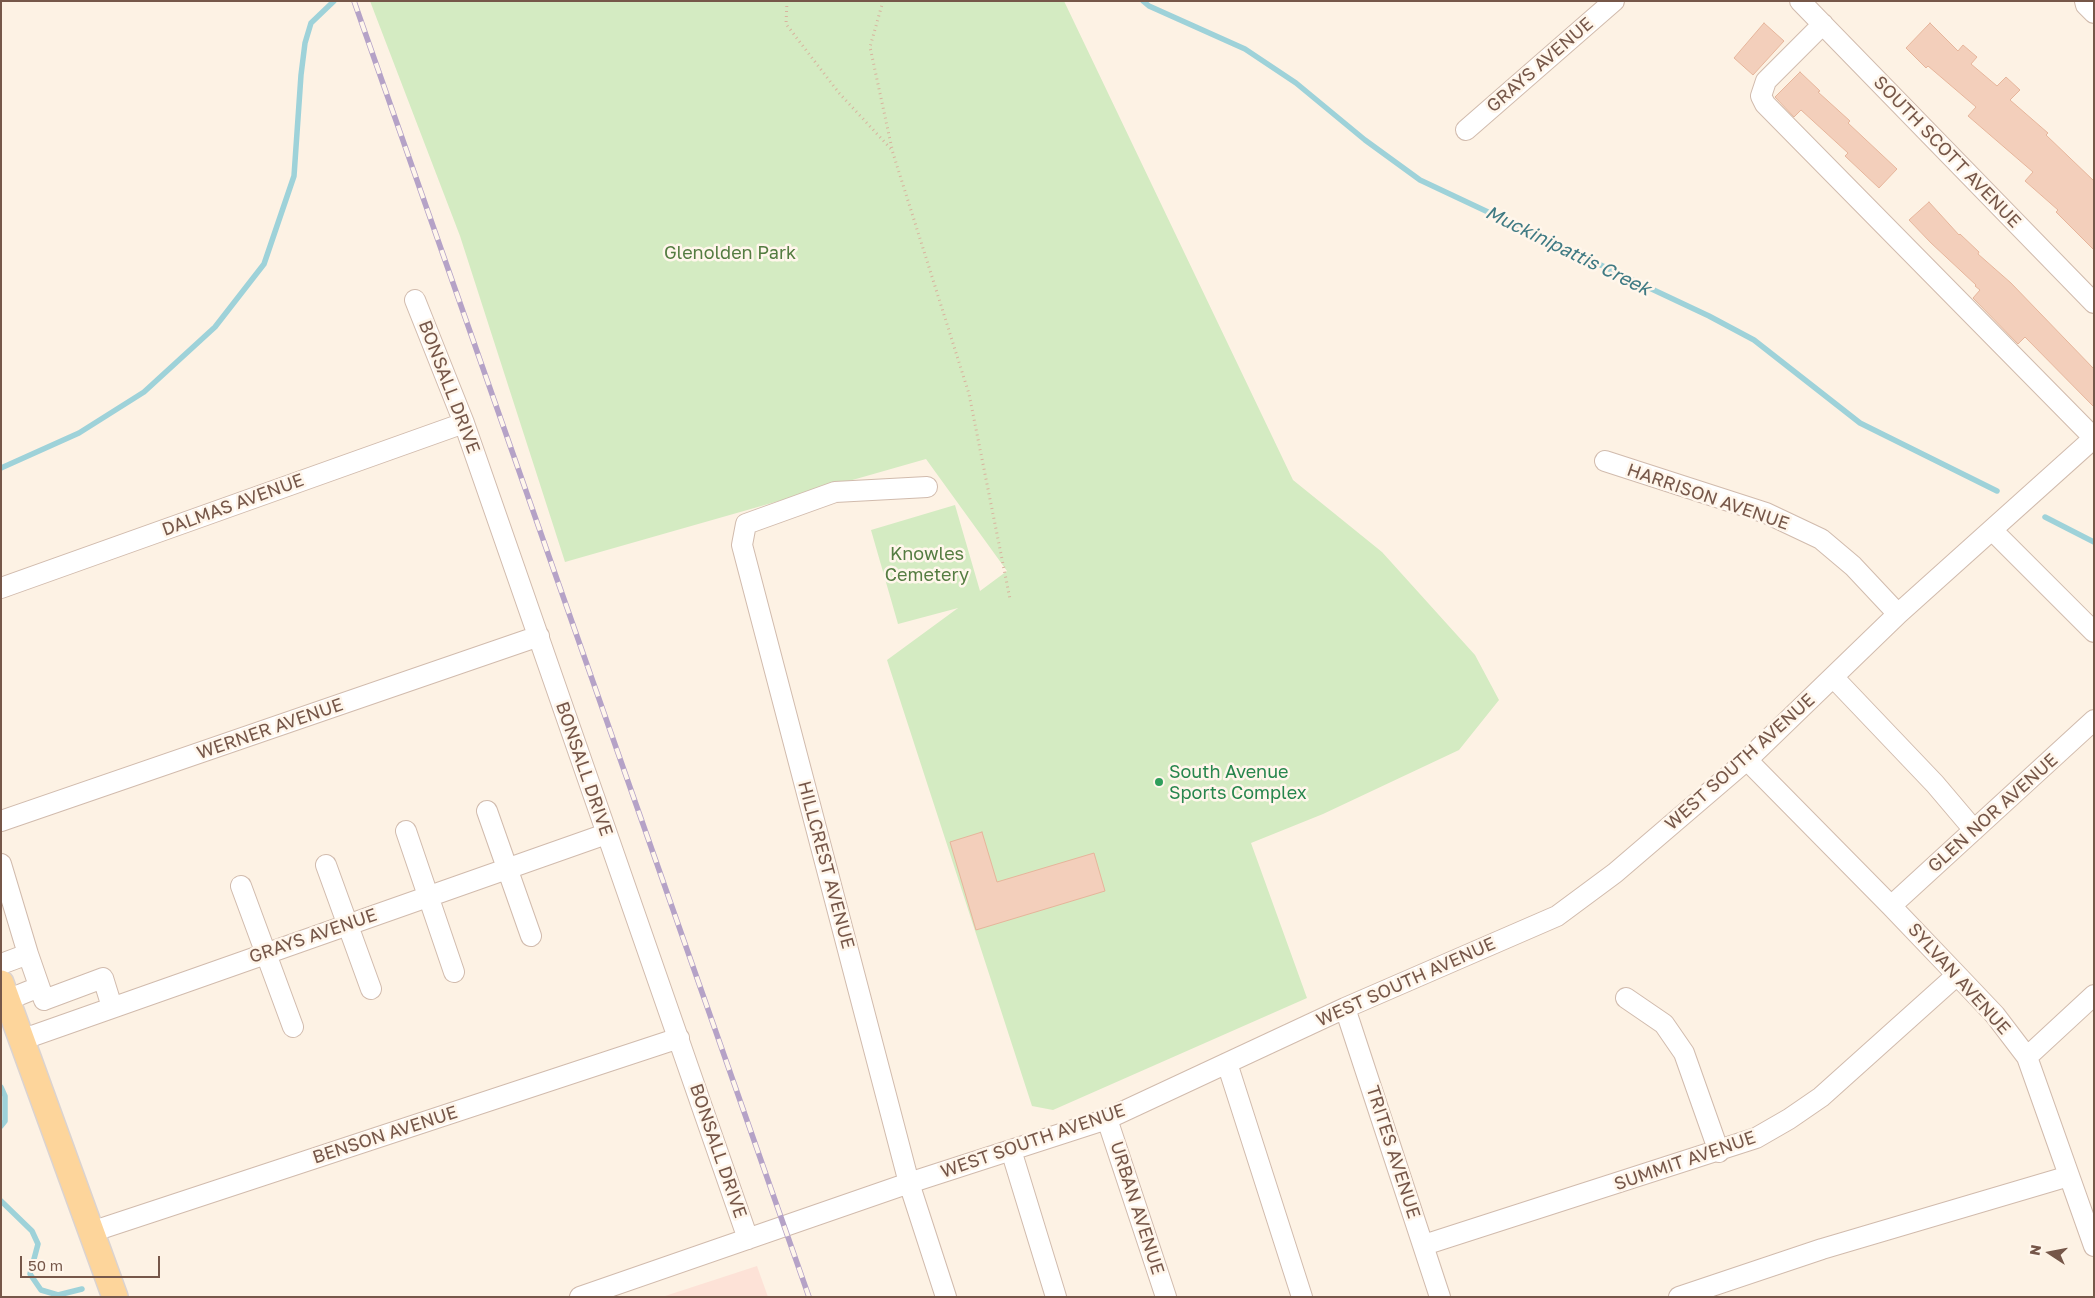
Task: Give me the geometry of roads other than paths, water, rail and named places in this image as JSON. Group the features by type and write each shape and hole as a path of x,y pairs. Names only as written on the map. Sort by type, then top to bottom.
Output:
{"main road":[{"path":"4,992 115,1297"}],"street":[{"name":"GRAYS AVENUE","path":"1466,130 1614,1"},
{"name":"SOUTH SCOTT AVENUE","path":"1800,1 2094,303"},
{"path":"2085,1 2086,5 2094,13"},
{"path":"1823,24 1766,81 1761,96 1765,104 2094,438"},
{"name":"BONSALL DRIVE","path":"416,300 464,424 539,636 606,834 680,1038 748,1239"},
{"name":"DALMAS AVENUE","path":"1,588 464,424"},
{"name":"WEST SOUTH AVENUE","path":"580,1297 909,1182 1107,1119 1345,1008 1556,916 1615,873 1747,760 1898,614 2094,438"},
{"name":"HARRISON AVENUE","path":"1605,461 1766,513 1821,539 1853,566 1898,614"},
{"name":"HILLCREST AVENUE","path":"927,487 836,492 746,524 742,548 909,1182 946,1297"},
{"path":"1992,530 2094,632"},
{"name":"WERNER AVENUE","path":"1,821 539,636"},
{"path":"1833,677 1935,784 1974,830"},
{"name":"GLEN NOR AVENUE","path":"1891,906 2094,720"},
{"name":"SYLVAN AVENUE","path":"1747,760 1957,975 1995,1016 2026,1057 2094,1246"},
{"path":"487,812 509,868 532,936"},
{"path":"406,831 454,972"},
{"name":"GRAYS AVENUE","path":"21,1040 266,952 606,834"},
{"path":"1,864 6,896 44,1000 103,978 112,1007"},
{"path":"326,865 371,989"},
{"path":"242,886 293,1027"},
{"path":"1,964 28,954"},
{"name":"SUMMIT AVENUE","path":"1424,1245 1719,1152 1756,1138 1789,1119 1821,1096 1957,975"},
{"path":"4,992 39,987"},
{"path":"62,994 72,1022"},
{"path":"2026,1057 2094,995"},
{"path":"1626,998 1664,1024 1684,1053 1719,1152"},
{"name":"TRITES AVENUE","path":"1345,1008 1440,1297"},
{"name":"BENSON AVENUE","path":"91,1232 680,1038"},
{"path":"1227,1063 1302,1297"},
{"name":"URBAN AVENUE","path":"1107,1119 1166,1297"},
{"path":"1011,1150 1056,1297"},
{"path":"1679,1297 1822,1249 2069,1176"}],"waterway":[{"name":"Muckinipattis Creek","path":"1,468 79,433 144,392 215,327 264,264 294,176 305,43 311,23 334,1"},
{"name":"Muckinipattis Creek","path":"1143,1 1149,6 1245,49 1296,83 1365,140 1420,180 1709,316 1754,340 1860,423 1997,491"},
{"name":"Muckinipattis Creek","path":"2045,517 2094,542"},
{"path":"1,1087 5,1096 5,1121 1,1126"},
{"path":"1,1201 32,1231 38,1244 30,1274 41,1290 58,1295 82,1289"}],"railway":[{"path":"354,1 809,1297"}],"place":[{"name":"South Avenue Sports Complex","path":"1159,782"}],"park label":[{"name":"Glenolden Park","path":"730,253"},
{"name":"Knowles Cemetery","path":"927,564"}]}
